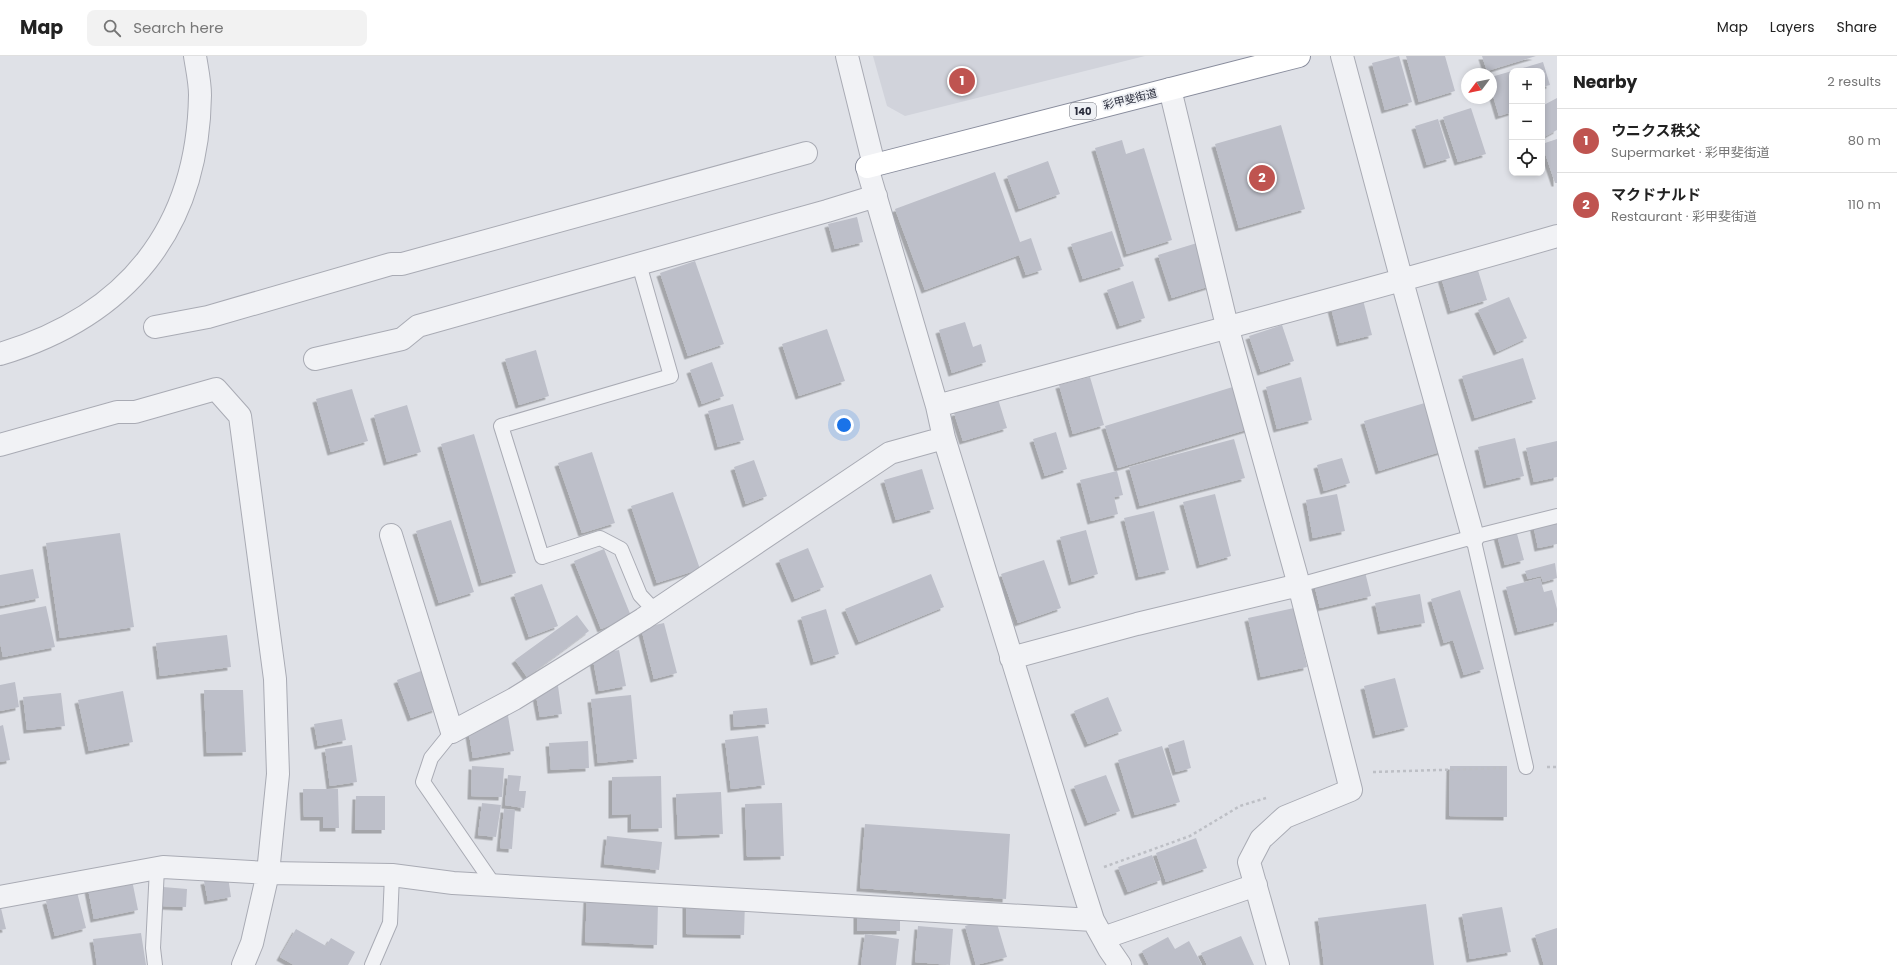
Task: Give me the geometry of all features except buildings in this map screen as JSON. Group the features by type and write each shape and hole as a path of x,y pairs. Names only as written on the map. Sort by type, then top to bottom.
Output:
{"highway":[{"name":"彩甲斐街道","path":"871,166 1299,56"}],"street":[{"path":"0,354 50,336 89,315 121,289 147,261 172,224 186,184 196,138 200,94 195,56"},
{"path":"847,56 876,196 937,406 944,438 1011,658 1098,929 1120,965"},
{"path":"1342,56 1402,281 1473,537"},
{"path":"1170,89 1227,326 1299,585 1351,790 1285,817 1261,839 1249,862 1278,965"},
{"path":"155,327 208,317 384,266 402,264 806,153"},
{"path":"316,360 402,339 418,326 876,196"},
{"path":"937,406 1227,326 1402,281 1557,236"},
{"path":"0,445 117,412 135,412 216,389 240,416 275,679 278,774 268,872 252,943 243,965"},
{"path":"391,535 452,732 514,699 655,611 890,453 944,438"},
{"path":"1011,658 1137,624 1299,585"},
{"path":"0,897 163,867 268,872 392,875 453,882 1098,929 1256,885"}],"lane":[{"path":"639,264 671,376 501,426 542,557 600,538 621,549 640,594 655,611"},
{"path":"1299,585 1473,537 1557,516"},
{"path":"1473,537 1526,767"},
{"path":"452,732 431,758 424,782 494,885"},
{"path":"155,965 153,948 157,868"},
{"path":"372,965 390,923 392,875"}],"shaded area":[{"path":"873,56 1145,56 905,116 887,106"}],"place":[{"name":"ウニクス秩父","path":"962,81"},
{"name":"マクドナルド","path":"1262,178"}]}
